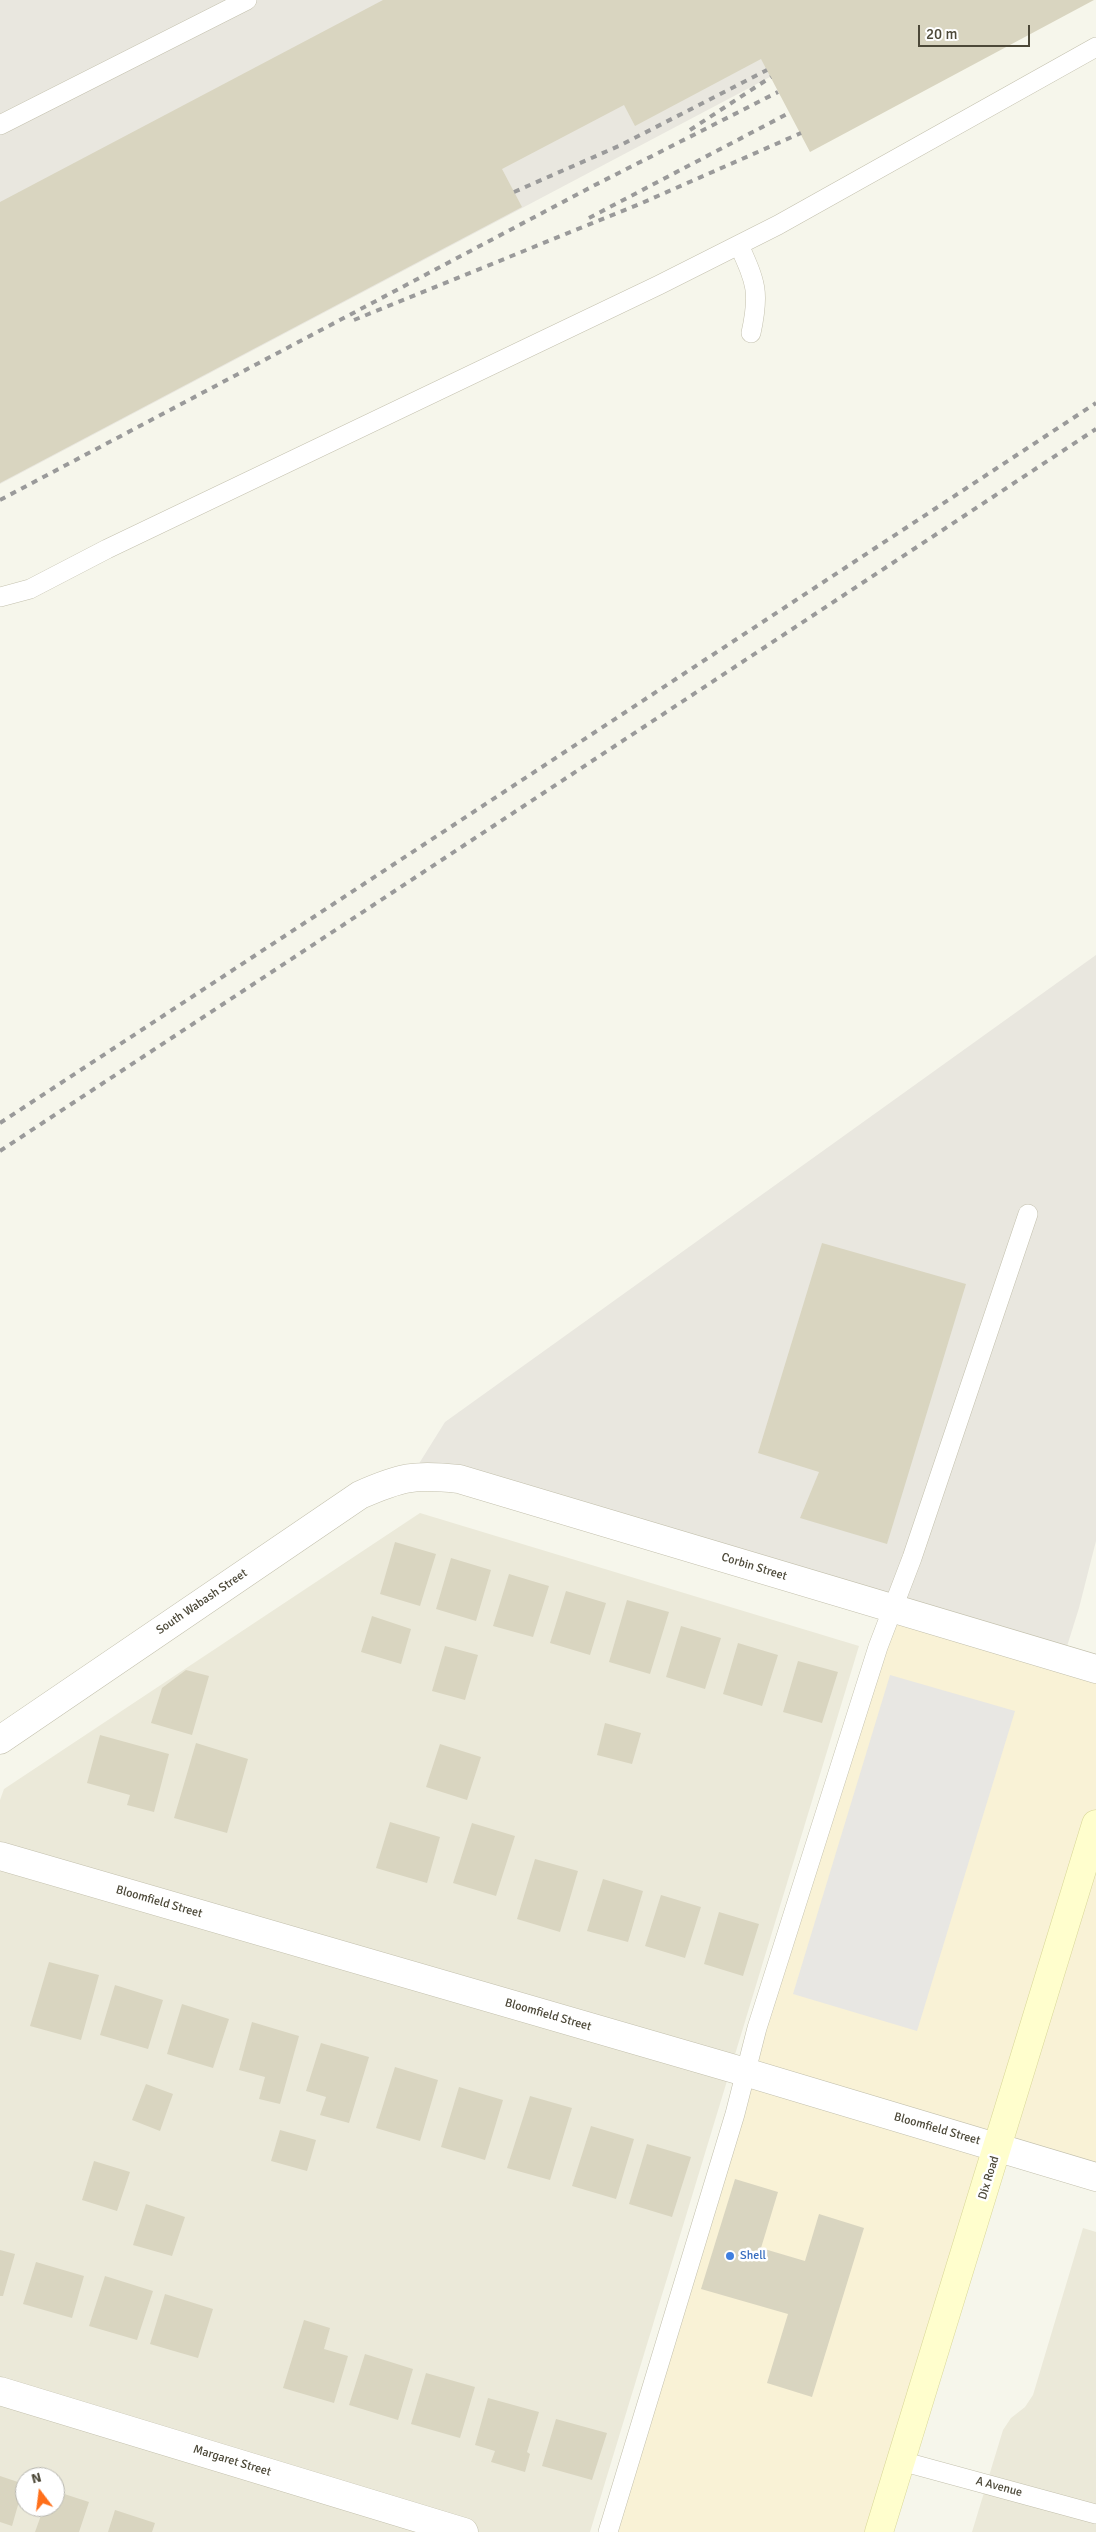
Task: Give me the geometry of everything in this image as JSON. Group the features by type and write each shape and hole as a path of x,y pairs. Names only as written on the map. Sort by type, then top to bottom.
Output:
{"main road":[{"name":"Dix Road","path":"879,2532 999,2147 1096,1824"}],"street":[{"name":"Corbin Street","path":"410,1478 426,1475 459,1479 1096,1669"},
{"name":"South Wabash Street","path":"0,1740 360,1495 395,1480 410,1478"},
{"name":"Bloomfield Street","path":"0,1856 745,2072 1096,2177"},
{"name":"Margaret Street","path":"0,2391 464,2532"}],"lane":[{"path":"0,125 247,0"},
{"path":"0,597 30,589 107,549 739,245 778,225 1096,46"},
{"path":"739,245 754,278 757,304 751,333"},
{"path":"608,2532 735,2114 757,2028 869,1675 912,1558 1028,1214"},
{"name":"A Avenue","path":"901,2461 1096,2514"}],"shaded area":[{"path":"0,0 1092,0 770,77 0,484"},
{"path":"1096,955 1096,1541 1079,1608 1063,1659 410,1478 445,1422"},
{"path":"420,1513 859,1646 590,2532 0,2532 0,1800 4,1789"},
{"path":"893,1608 1096,1669 1096,2177 999,2147 879,2532 608,2532"},
{"path":"890,1675 1015,1711 917,2031 793,1994"},
{"path":"1083,2228 1096,2232 1096,2532 972,2532 1003,2430 1011,2418 1025,2407 1033,2395"}],"building":[{"path":"383,0 1094,0 810,152 761,59 635,126 624,105 502,169 522,207 0,483 0,202"},
{"path":"822,1243 966,1284 887,1544 800,1518 819,1472 758,1453"},
{"path":"395,1542 436,1554 420,1606 380,1594"},
{"path":"451,1558 491,1570 476,1621 436,1609"},
{"path":"509,1574 549,1586 533,1637 493,1626"},
{"path":"566,1591 606,1603 590,1655 550,1643"},
{"path":"627,1600 669,1612 650,1674 609,1662"},
{"path":"372,1616 411,1629 401,1664 361,1652"},
{"path":"681,1626 721,1638 705,1689 666,1677"},
{"path":"738,1643 778,1655 762,1706 723,1694"},
{"path":"445,1646 478,1655 465,1700 432,1691"},
{"path":"798,1661 838,1672 822,1723 783,1712"},
{"path":"186,1670 209,1676 192,1735 151,1723 162,1688"},
{"path":"605,1723 641,1733 632,1764 597,1755"},
{"path":"100,1735 169,1754 154,1812 127,1805 130,1795 87,1783"},
{"path":"196,1743 248,1759 227,1833 174,1818"},
{"path":"440,1744 481,1757 467,1800 426,1787"},
{"path":"390,1822 440,1837 427,1883 376,1868"},
{"path":"472,1823 515,1836 496,1896 453,1883"},
{"path":"535,1859 578,1871 560,1932 517,1919"},
{"path":"603,1879 643,1891 628,1942 587,1931"},
{"path":"661,1895 701,1907 685,1958 645,1946"},
{"path":"719,1912 759,1924 743,1976 704,1964"},
{"path":"49,1962 99,1975 81,2040 30,2026"},
{"path":"115,1985 163,2000 148,2049 100,2035"},
{"path":"182,2004 229,2019 213,2068 167,2054"},
{"path":"252,2022 299,2036 280,2104 259,2099 265,2077 239,2070"},
{"path":"321,2043 369,2057 349,2123 320,2115 326,2097 306,2091"},
{"path":"395,2067 438,2080 420,2141 376,2128"},
{"path":"146,2084 173,2094 160,2131 132,2120"},
{"path":"459,2087 503,2100 485,2160 441,2147"},
{"path":"530,2096 572,2108 550,2180 507,2168"},
{"path":"591,2126 634,2139 616,2199 572,2186"},
{"path":"280,2130 316,2140 307,2171 271,2161"},
{"path":"647,2144 691,2157 672,2217 629,2204"},
{"path":"94,2161 130,2172 117,2211 82,2200"},
{"path":"735,2179 778,2192 761,2248 805,2261 819,2214 864,2228 812,2397 767,2383 788,2314 701,2289"},
{"path":"146,2204 185,2217 172,2256 133,2245"},
{"path":"0,2250 15,2254 3,2296 0,2296"},
{"path":"36,2262 84,2276 72,2318 23,2304"},
{"path":"105,2276 153,2291 137,2340 89,2326"},
{"path":"165,2294 213,2309 198,2358 150,2344"},
{"path":"304,2320 330,2328 324,2349 348,2356 334,2403 283,2388"},
{"path":"365,2354 413,2369 398,2420 349,2405"},
{"path":"426,2373 475,2387 460,2438 411,2424"},
{"path":"488,2398 539,2412 527,2452 530,2454 525,2472 491,2462 495,2451 475,2445"},
{"path":"556,2419 607,2433 592,2480 542,2466"},
{"path":"0,2476 15,2481 15,2516 12,2526 0,2522"},
{"path":"65,2494 89,2502 79,2532 35,2532 40,2517 65,2517"},
{"path":"115,2510 155,2523 152,2532 108,2532"}],"railway":[{"path":"514,192 621,145 767,70"},
{"path":"690,130 771,77"},
{"path":"0,500 595,185 778,92"},
{"path":"589,218 789,113"},
{"path":"354,320 642,203 801,133"},
{"path":"0,1123 1096,403"},
{"path":"0,1151 1096,429"}],"place":[{"name":"Shell","path":"730,2256"}]}
